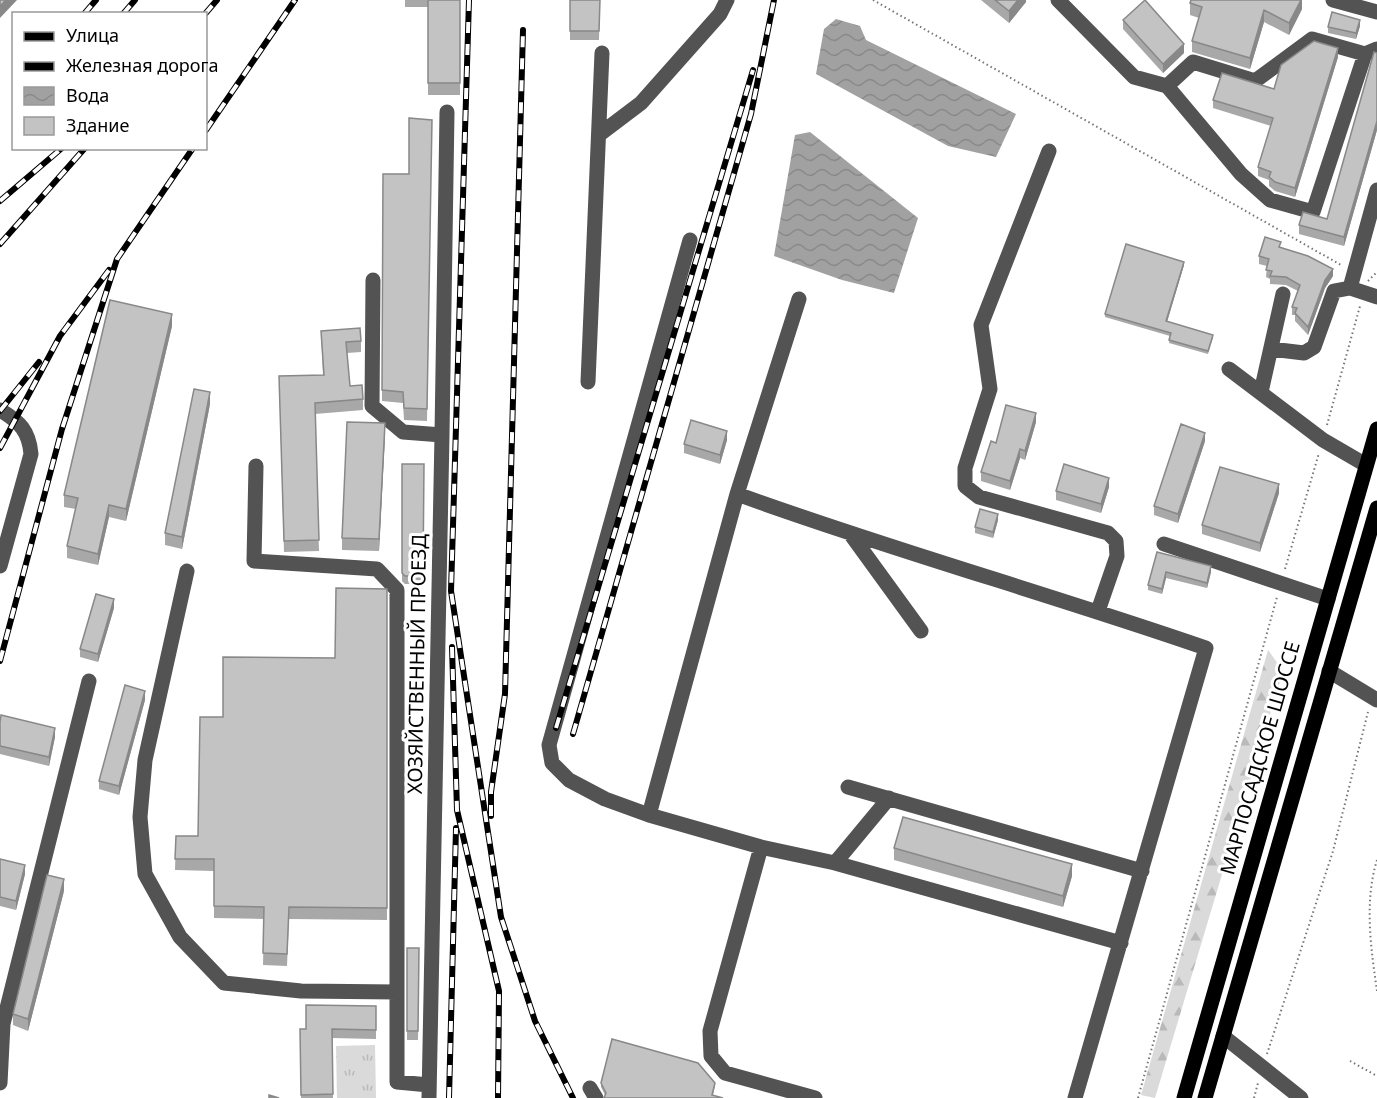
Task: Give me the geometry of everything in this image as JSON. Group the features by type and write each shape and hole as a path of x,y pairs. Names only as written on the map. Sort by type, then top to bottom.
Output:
{"main road":[{"name":"МАРПОСАДСКОЕ ШОССЕ","path":"1184,1098 1377,429"},
{"path":"1205,1098 1377,508"}],"street":[{"path":"600,134 641,103 720,14 727,0"},
{"path":"1058,0 1134,77 1167,86 1241,174 1270,200 1313,212 1371,51 1312,39 1255,81 1192,62 1167,86"},
{"path":"1333,0 1377,12"},
{"path":"588,382 602,53"},
{"name":"ХОЗЯЙСТВЕННЫЙ ПРОЕЗД","path":"429,1092 447,112"},
{"path":"1049,151 981,325 990,389 965,468 965,486 979,496 1108,533 1116,541 1117,556 1098,611"},
{"path":"1350,288 1377,190"},
{"path":"690,240 549,744 552,763 569,780 605,799 649,815 761,847 835,863 1121,943"},
{"path":"373,280 372,406 403,432 442,435"},
{"path":"1271,349 1304,353 1314,348 1330,298 1339,288 1350,288 1377,297"},
{"path":"1262,392 1283,294"},
{"path":"649,815 737,494 799,299"},
{"path":"1229,369 1323,440 1366,465"},
{"path":"0,410 16,419 29,435 31,454 0,566"},
{"path":"256,466 254,561 377,569 397,590 397,1082 429,1092"},
{"path":"737,494 852,536 1098,611 1206,648 1076,1098"},
{"path":"852,536 921,631"},
{"path":"1164,544 1328,599"},
{"path":"187,571 145,760 140,817 145,874 180,937 224,983 301,991 397,992"},
{"path":"1329,671 1374,701"},
{"path":"0,1083 3,1024 89,681"},
{"path":"848,787 1142,871"},
{"path":"835,863 889,798"},
{"path":"761,847 710,1031 711,1056 725,1072 815,1098"},
{"path":"1223,1036 1302,1098"}],"path":[{"path":"873,0 1333,263 1355,269"},
{"path":"1366,285 1377,272"},
{"path":"1324,435 1361,300"},
{"path":"1287,563 1322,444"},
{"path":"1138,1098 1276,600"},
{"path":"1267,1055 1333,851 1374,701"},
{"path":"1377,860 1371,880 1371,948 1377,992"},
{"path":"1350,1061 1377,1076"}],"green space":[{"path":"1268,650 1283,671 1155,1098 1141,1095"},
{"path":"375,1045 376,1098 337,1098 336,1046"}],"water":[{"path":"836,19 860,26 866,40 1016,114 996,157 948,146 816,74 824,29"},
{"path":"810,132 918,218 894,293 842,280 774,256 795,135"}],"building":[{"path":"428,0 460,0 460,83 428,83"},
{"path":"570,0 600,0 599,31 570,31"},
{"path":"995,0 1018,0 1009,11"},
{"path":"1145,0 1184,44 1163,64 1123,20"},
{"path":"1191,0 1301,0 1289,23 1264,10 1250,58 1192,41 1202,7 1190,3"},
{"path":"1332,12 1360,20 1356,33 1328,27"},
{"path":"1314,41 1338,48 1295,188 1275,182 1269,177 1271,172 1258,167 1273,118 1213,100 1222,73 1274,89 1281,65"},
{"path":"1374,52 1377,53 1377,121 1344,237 1299,225 1303,212 1327,219"},
{"path":"409,118 432,120 427,409 404,408 403,392 382,390 383,174 409,174"},
{"path":"1265,237 1281,242 1279,247 1308,256 1333,269 1325,280 1308,327 1295,313 1297,308 1292,307 1300,285 1286,277 1270,276 1272,271 1266,270 1269,259 1259,256"},
{"path":"1126,244 1184,262 1166,321 1213,335 1208,351 1169,340 1171,333 1105,314"},
{"path":"110,300 172,314 126,509 109,505 98,554 67,546 78,498 64,495"},
{"path":"360,328 361,341 346,342 350,386 362,385 363,399 315,403 319,540 284,541 279,376 324,375 321,331"},
{"path":"194,389 210,392 182,537 165,533"},
{"path":"1006,405 1036,413 1025,451 1020,449 1010,481 981,472 991,441 996,443"},
{"path":"691,420 727,431 720,455 684,444"},
{"path":"347,422 385,423 379,539 342,538"},
{"path":"1181,424 1205,433 1178,514 1154,506"},
{"path":"402,464 424,464 423,576 405,576 402,573"},
{"path":"1064,464 1109,478 1101,504 1056,491"},
{"path":"1220,467 1279,484 1260,543 1202,525"},
{"path":"980,509 998,514 993,532 975,527"},
{"path":"1157,552 1211,566 1207,583 1166,572 1162,589 1148,585"},
{"path":"336,588 387,589 387,908 289,907 287,954 263,953 264,907 214,906 214,859 175,859 176,836 198,836 200,717 223,717 223,657 335,658"},
{"path":"96,594 114,599 98,654 80,649"},
{"path":"125,685 145,691 119,786 99,781"},
{"path":"1,715 55,728 49,757 0,746"},
{"path":"903,817 1072,864 1063,896 894,848"},
{"path":"0,859 25,865 16,901 0,897"},
{"path":"47,875 64,879 28,1019 13,1014"},
{"path":"407,948 419,948 418,1031 407,1031"},
{"path":"306,1005 376,1006 376,1030 332,1029 333,1094 301,1095 300,1029 306,1029"},
{"path":"612,1039 698,1063 715,1083 712,1095 723,1098 604,1098 606,1093 601,1083"}],"railway":[{"path":"86,12 96,0"},
{"path":"125,12 135,0"},
{"path":"207,12 217,0"},
{"path":"207,129 295,0"},
{"path":"469,0 451,591 501,917 535,1021 573,1098"},
{"path":"573,734 751,114 774,0"},
{"path":"491,816 491,792 505,694 523,30"},
{"path":"556,728 753,70"},
{"path":"0,201 60,150"},
{"path":"0,244 83,150"},
{"path":"0,661 62,429 117,259 192,150"},
{"path":"0,448 60,336 109,270"},
{"path":"0,411 39,362"},
{"path":"452,647 457,810 499,991 498,1098"},
{"path":"449,1098 456,828"}]}
